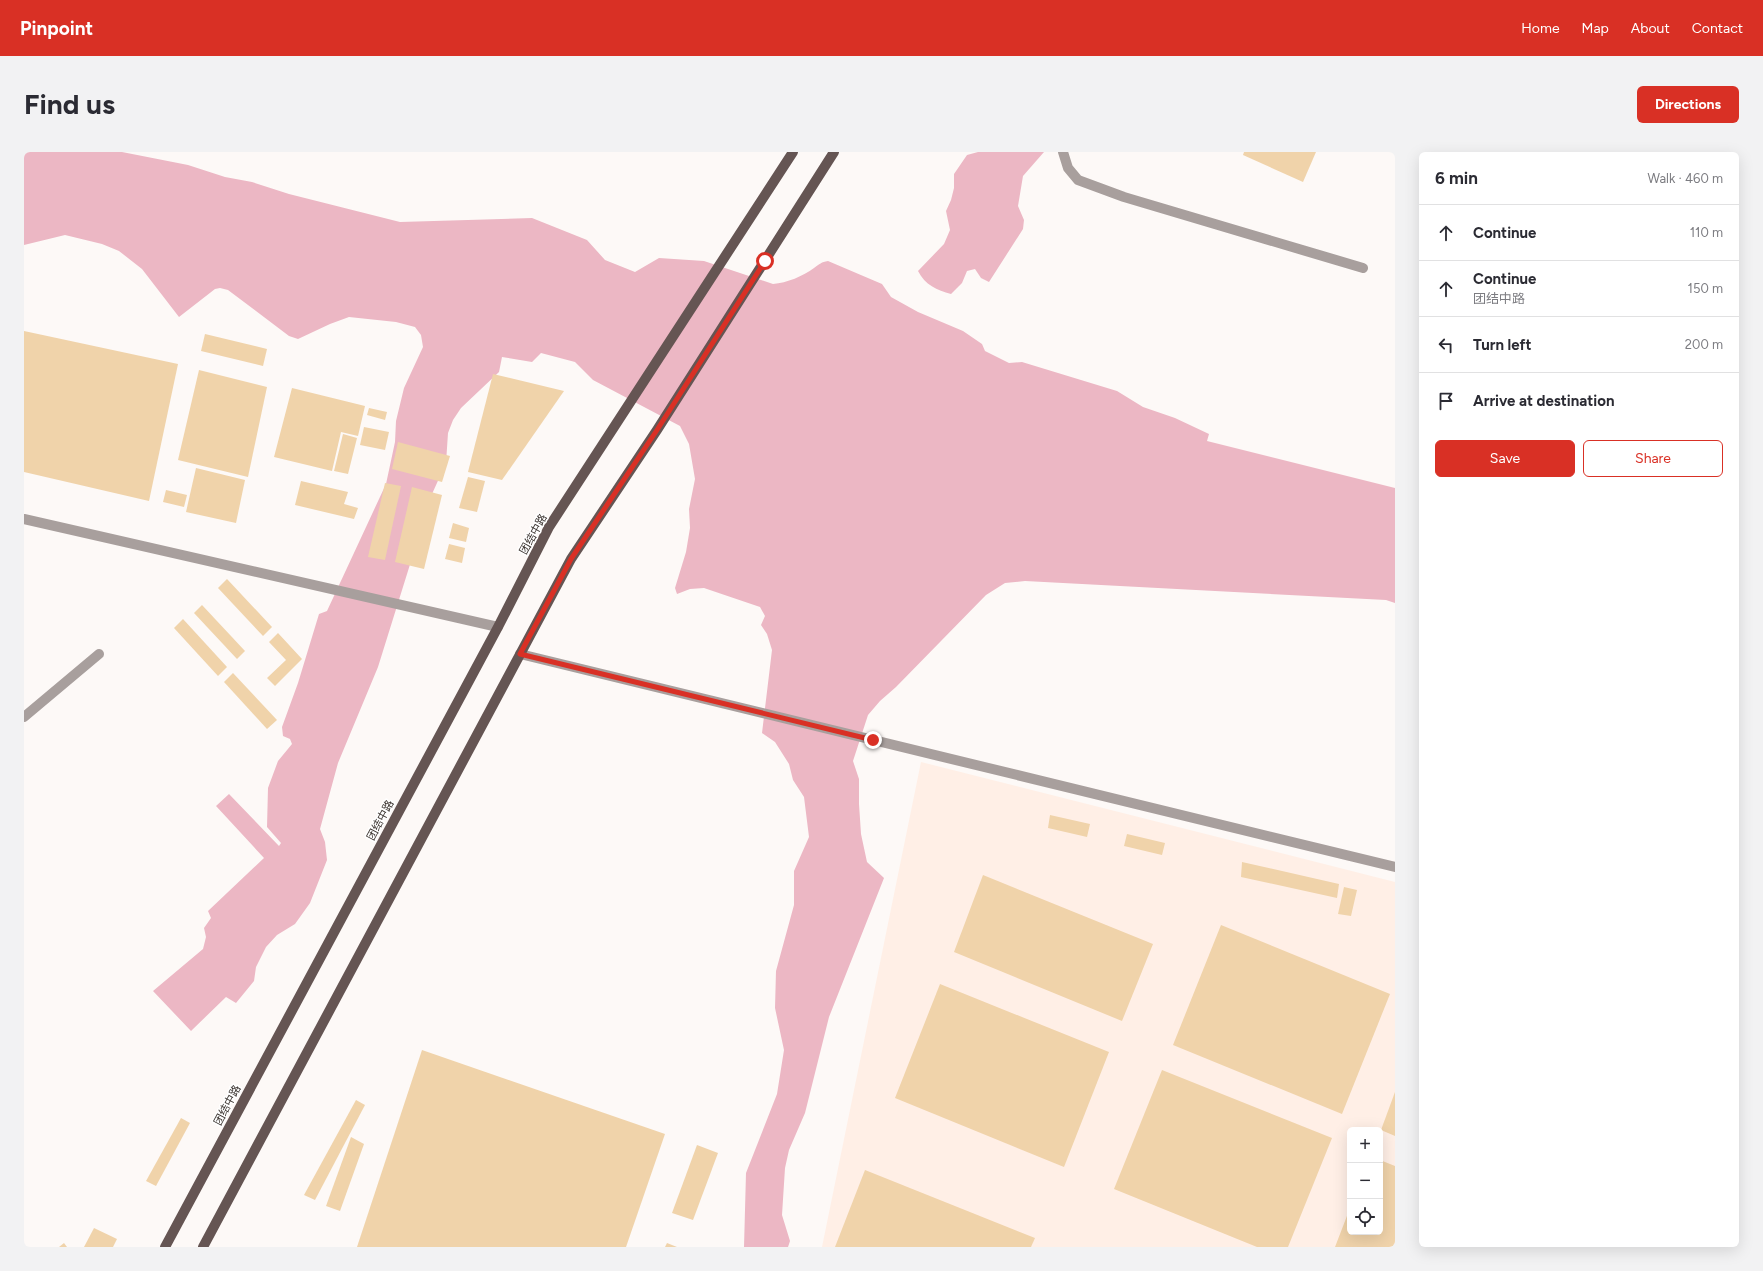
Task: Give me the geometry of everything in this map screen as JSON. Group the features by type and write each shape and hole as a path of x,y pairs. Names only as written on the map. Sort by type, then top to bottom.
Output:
{"main road":[{"name":"团结中路","path":"165,1247 498,627 549,527 793,152"},
{"path":"203,1247 571,559 657,430 834,152"}],"street":[{"path":"1063,152 1068,168 1078,180 1124,197 1363,268"},
{"path":"24,519 498,627"},
{"path":"24,716 99,654"},
{"path":"520,654 1395,867"}],"shaded area":[{"path":"24,152 122,152 188,165 225,177 252,182 289,194 400,222 532,218 587,240 605,260 635,272 659,258 704,261 773,284 795,279 828,261 882,284 891,297 918,312 963,331 982,344 985,351 1009,363 1022,362 1117,391 1143,407 1175,418 1209,434 1207,441 1395,488 1395,603 1386,600 1025,581 1005,583 986,595 896,687 880,701 868,715 853,761 859,779 861,834 867,862 884,878 829,1017 805,1113 789,1150 785,1168 782,1215 790,1241 788,1247 744,1247 746,1173 777,1094 784,1050 775,1008 776,971 794,905 794,871 809,837 804,797 793,780 789,764 775,742 762,733 772,650 767,634 761,625 765,616 760,607 704,588 690,589 677,594 675,588 686,552 690,528 689,509 695,479 689,444 680,426 593,380 575,362 541,353 532,362 502,357 499,372 461,408 453,420 448,433 446,463 432,494 378,667 338,763 320,829 325,842 327,860 310,903 295,924 277,935 266,947 256,967 254,981 236,1003 226,997 191,1031 153,991 203,949 206,937 204,928 211,918 208,911 264,858 216,806 229,794 279,846 281,843 267,827 268,788 278,761 292,744 290,739 283,736 282,727 298,683 319,614 327,611 386,484 395,442 396,421 404,388 423,347 421,335 415,327 396,322 349,317 298,339 289,336 228,290 220,288 215,289 179,317 142,269 119,251 102,244 65,235 24,245"},
{"path":"978,152 1044,152 1023,176 1018,206 1024,220 1023,229 989,282 981,278 975,269 967,271 962,283 951,294 932,286 924,280 918,271 944,244 950,230 946,211 954,188 954,174 967,155"},
{"path":"921,762 1395,882 1395,1247 822,1247"}],"building":[{"path":"1244,152 1316,152 1303,182 1243,155"},
{"path":"24,331 178,364 149,501 24,472"},
{"path":"205,334 267,349 263,366 201,351"},
{"path":"199,370 267,387 248,477 178,460"},
{"path":"493,374 564,391 502,480 468,472"},
{"path":"292,388 365,406 358,436 341,432 332,471 274,457"},
{"path":"369,408 387,412 385,420 367,415"},
{"path":"364,427 389,432 385,450 360,445"},
{"path":"343,434 357,438 348,474 334,471"},
{"path":"398,442 450,456 442,482 392,469"},
{"path":"196,468 245,480 236,523 186,512"},
{"path":"468,477 485,481 477,512 459,508"},
{"path":"301,481 348,492 344,504 358,508 354,519 295,505"},
{"path":"385,483 401,486 385,560 368,557"},
{"path":"412,487 442,495 424,569 395,562"},
{"path":"166,490 187,495 184,507 163,502"},
{"path":"453,523 469,528 466,542 449,538"},
{"path":"449,544 465,548 462,563 445,559"},
{"path":"227,579 272,627 263,636 218,588"},
{"path":"202,605 245,651 237,659 194,613"},
{"path":"183,619 227,667 218,676 174,628"},
{"path":"278,633 302,659 275,686 267,678 286,660 269,642"},
{"path":"233,673 277,720 267,729 224,682"},
{"path":"1050,815 1090,824 1087,837 1048,828"},
{"path":"1127,834 1165,843 1162,855 1124,846"},
{"path":"1242,862 1339,884 1337,898 1241,877"},
{"path":"983,875 1153,944 1122,1021 954,952"},
{"path":"1344,887 1357,890 1351,916 1338,914"},
{"path":"1221,925 1390,994 1342,1114 1173,1045"},
{"path":"940,984 1109,1052 1064,1167 895,1098"},
{"path":"422,1050 665,1134 626,1247 357,1247"},
{"path":"1162,1070 1332,1138 1288,1247 1257,1247 1114,1189"},
{"path":"1395,1092 1395,1136 1383,1131 1382,1127"},
{"path":"356,1100 365,1105 315,1200 304,1195"},
{"path":"181,1118 190,1123 156,1186 146,1181"},
{"path":"351,1137 364,1144 340,1211 326,1206"},
{"path":"697,1145 718,1153 693,1220 672,1213"},
{"path":"1383,1161 1395,1166 1395,1247 1335,1247 1347,1216 1347,1235 1383,1235"},
{"path":"865,1170 1035,1238 1031,1247 835,1247"},
{"path":"94,1228 117,1239 113,1247 84,1247"},
{"path":"64,1243 67,1247 59,1247"},
{"path":"667,1243 677,1247 665,1247"}],"route":[{"path":"765,261 657,430 571,559 520,654 873,740"}]}
